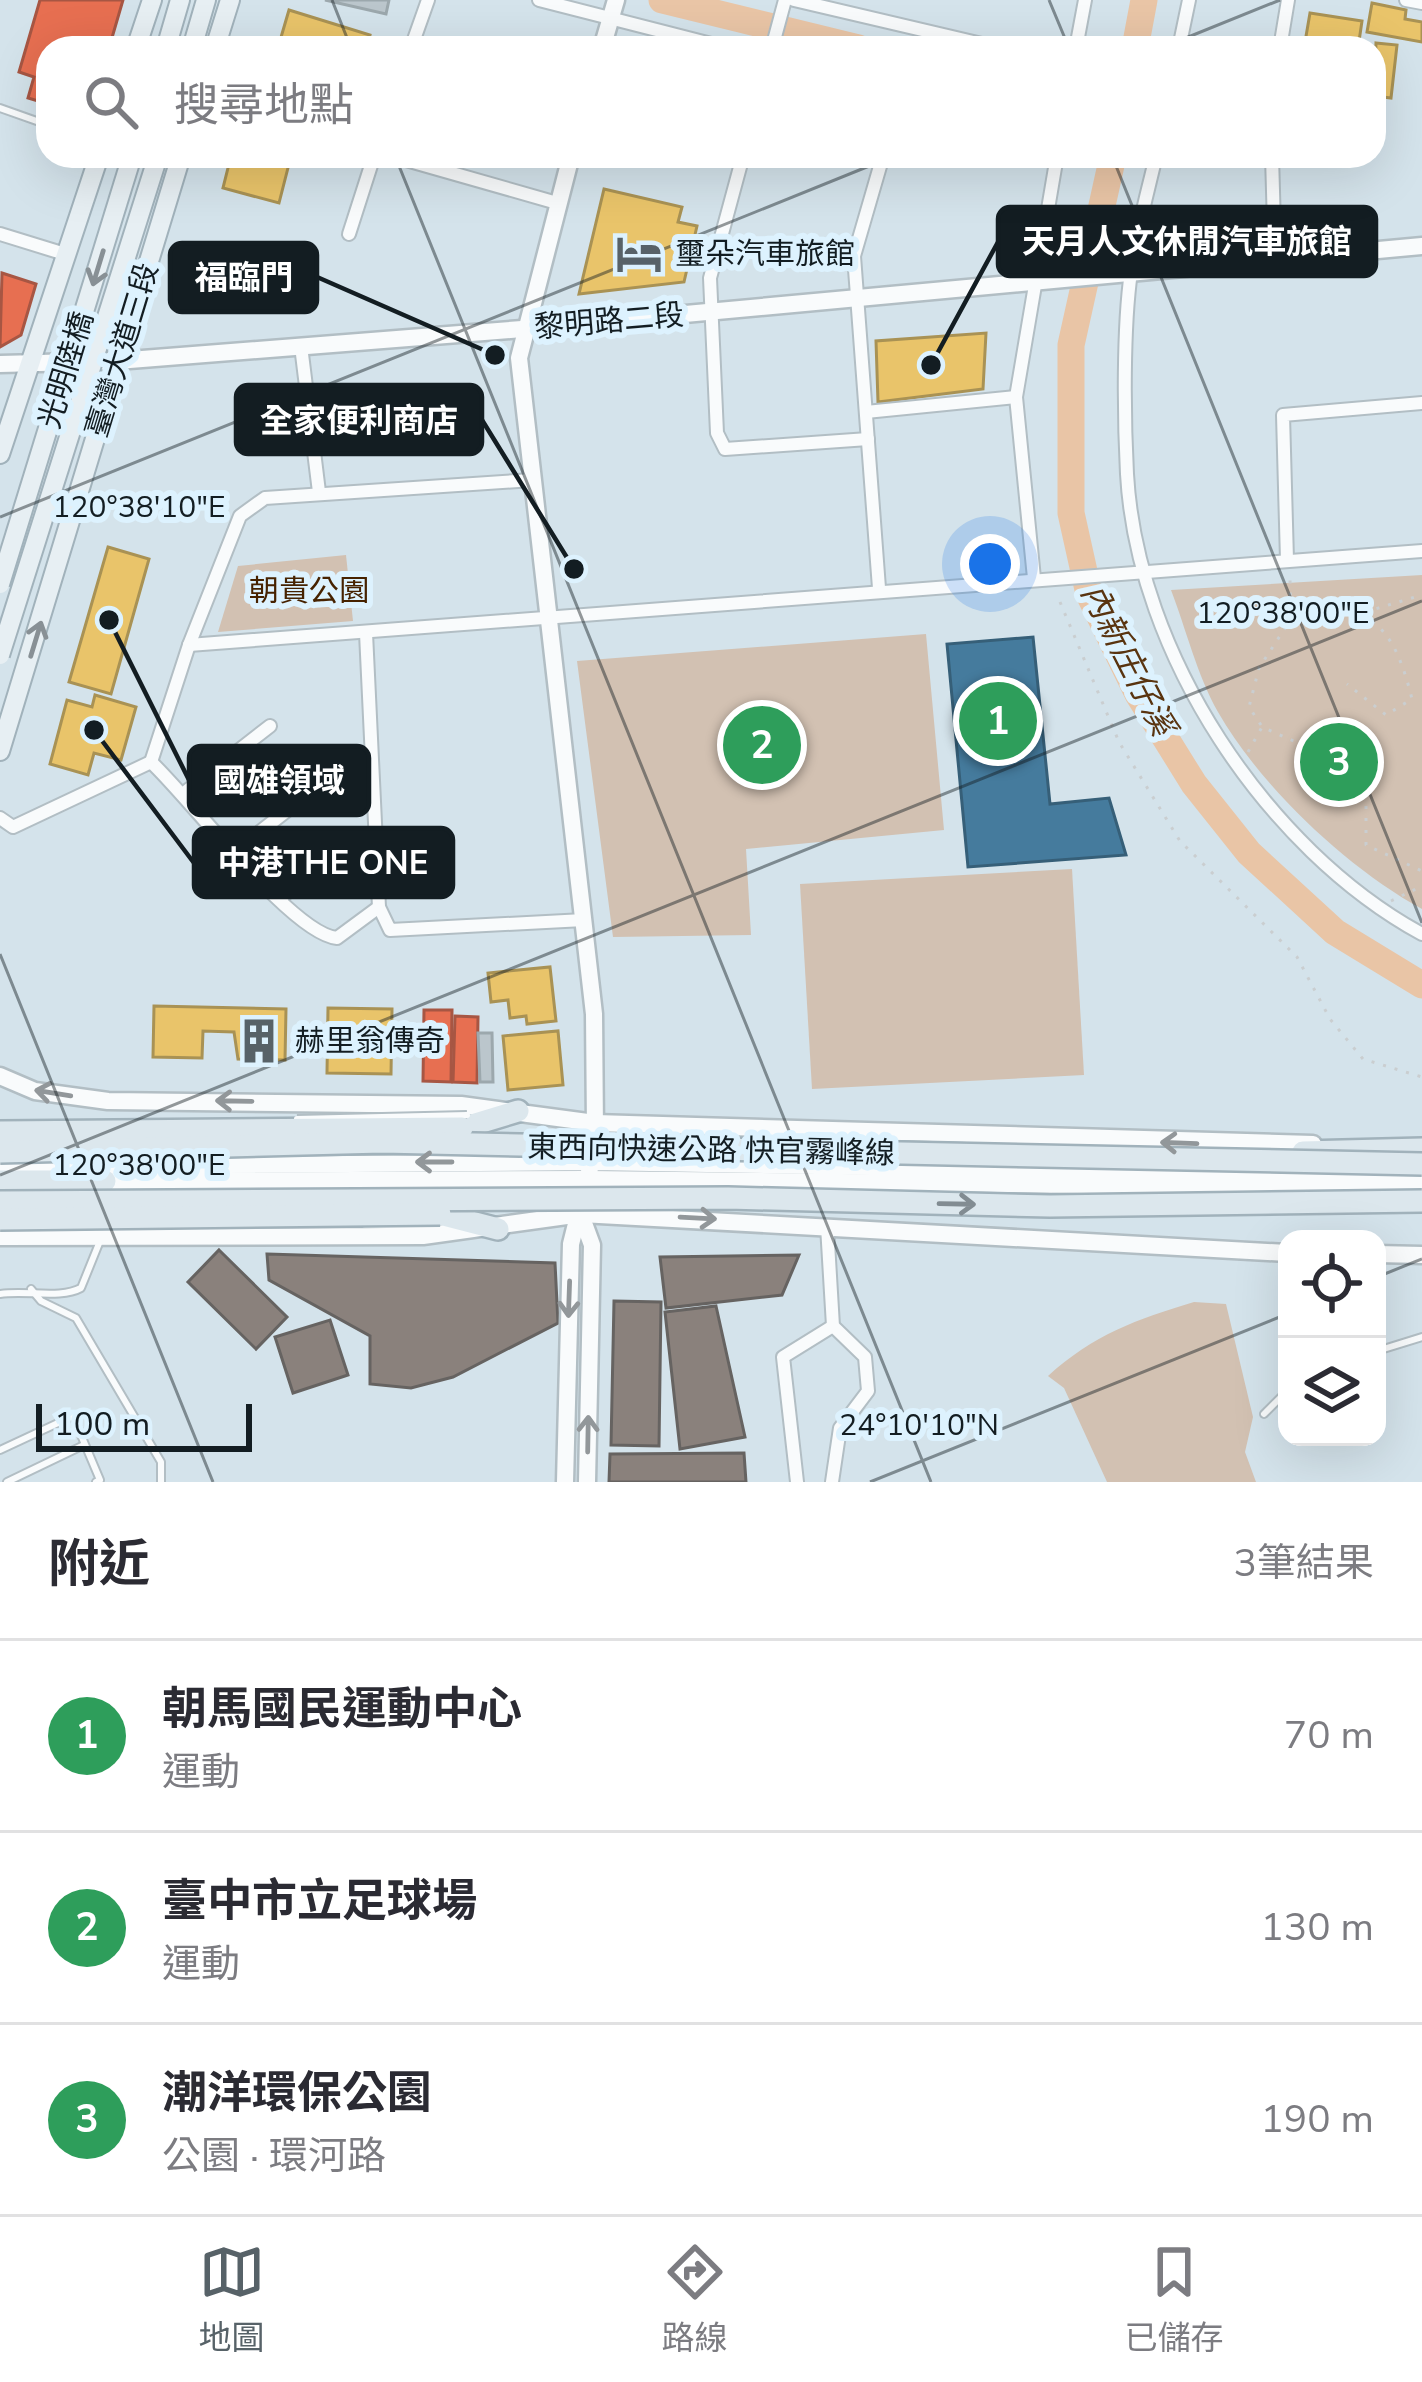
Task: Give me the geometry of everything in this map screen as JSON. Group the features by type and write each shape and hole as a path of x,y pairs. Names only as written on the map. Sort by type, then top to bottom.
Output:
{"highway":[{"path":"0,1129 464,1121 518,1112"},
{"name":"東西向快速公路 快官霧峰線","path":"0,1152 382,1142 1422,1164"},
{"path":"1276,1162 1300,1153 1422,1146"},
{"path":"0,1181 105,1173"},
{"name":"東西向快速公路 快官霧峰線","path":"0,1202 728,1198 1050,1206 1265,1199 1422,1201"},
{"path":"1265,1199 1307,1207 1422,1210"},
{"path":"0,1220 440,1214 498,1228"}],"main road":[{"path":"140,36 152,0"},
{"path":"170,36 180,0"},
{"path":"195,36 206,0"},
{"path":"219,36 230,0"},
{"path":"0,454 95,168"},
{"name":"光明陸橋","path":"0,584 128,168"},
{"name":"光明陸橋","path":"0,656 154,168"},
{"name":"臺灣大道三段","path":"0,751 177,168"}],"street":[{"path":"415,36 428,0"},
{"path":"539,0 613,9 692,36"},
{"path":"776,36 789,0 946,36"},
{"path":"1078,36 1084,0"},
{"path":"1182,36 1189,0"},
{"path":"1282,36 1288,0"},
{"path":"1406,0 1422,3"},
{"path":"349,234 370,168"},
{"path":"434,168 557,203"},
{"path":"565,1482 571,1244 590,1170 595,1123 594,1014 519,358 522,329 567,168"},
{"path":"740,168 710,278 707,313 717,433 725,449 868,439"},
{"path":"879,588 854,256 880,168"},
{"path":"1034,578 1018,465 1016,398 1040,284 1055,168"},
{"path":"1153,168 1125,276 1127,477 1145,569 1203,711 1239,770 1298,844 1377,907 1422,934"},
{"path":"1271,168 1275,261"},
{"path":"0,234 65,254"},
{"path":"1125,276 1422,246"},
{"name":"黎明路二段","path":"0,364 117,362 1125,276"},
{"path":"302,346 319,492"},
{"path":"866,412 1016,398"},
{"path":"1287,560 1283,415 1422,403"},
{"path":"0,818 13,827 152,762 189,645 240,516 265,498 532,480"},
{"path":"189,645 550,620 879,588 1422,551"},
{"path":"366,633 379,907 389,930 584,920"},
{"path":"184,793 270,726"},
{"path":"152,762 279,899 330,937 337,938 379,907"},
{"path":"234,852 312,791"},
{"path":"279,899 345,847"},
{"path":"0,1076 35,1091 108,1101 461,1105 595,1123 1422,1146"},
{"path":"103,1234 108,1101"},
{"path":"0,1166 105,1173 590,1170 1422,1177"},
{"path":"590,1170 1422,1189"},
{"path":"581,1214 592,1245 587,1482"},
{"path":"0,1233 472,1232 581,1214 1278,1252"},
{"path":"827,1226 833,1326 865,1357 868,1391 840,1428 832,1482"},
{"path":"1386,1254 1422,1255"},
{"path":"797,1482 784,1357 833,1326"}],"lane":[{"path":"0,108 36,121"},
{"path":"0,1233 332,1224 472,1232"},
{"path":"0,1294 31,1289 71,1294 81,1288 103,1234"},
{"path":"31,1289 76,1318 161,1462 161,1482"},
{"path":"1386,1348 1422,1337"},
{"path":"1264,1414 1278,1400"},
{"path":"0,1450 73,1416 100,1480 96,1482"},
{"path":"7,1482 84,1445"}],"path":[{"path":"1290,579 1291,620 1258,668 1249,707 1262,727 1332,758 1366,790 1366,845 1422,871"},
{"path":"1291,620 1328,608 1363,613 1422,595"},
{"path":"1060,602 1119,742 1180,841 1297,957 1330,1019 1363,1059 1422,1077"},
{"path":"1363,613 1400,650 1412,700"},
{"path":"1347,684 1386,715 1412,700 1422,701"},
{"path":"1239,770 1262,727"},
{"path":"1377,907 1422,886"}],"green space":[{"name":"朝貴公園","path":"346,555 353,621 218,632 238,566"},
{"path":"1422,575 1422,909 1336,848 1257,769 1211,698 1171,590"},
{"path":"926,634 944,830 746,849 751,935 613,937 577,661"},
{"path":"1072,869 1084,1075 812,1089 800,884"},
{"path":"1194,1302 1226,1304 1253,1417 1245,1452 1256,1482 1107,1482 1064,1388 1048,1376 1116,1330"}],"building: 住宅":[{"path":"1372,3 1406,10 1405,19 1422,22 1422,42 1367,32"},
{"path":"289,10 370,35 370,36 281,36"},
{"path":"1310,13 1362,21 1360,36 1306,36"},
{"path":"1386,44 1397,45 1391,98 1386,97"},
{"path":"228,168 288,168 279,203 223,188"},
{"name":"璽朵汽車旅館","path":"604,189 682,207 678,222 697,226 684,282 579,294"},
{"path":"986,333 983,389 878,402 876,341"},
{"path":"108,547 149,559 111,694 69,682"},
{"path":"95,695 136,707 121,760 94,753 88,775 50,764 67,700 92,707"},
{"path":"550,967 556,1021 527,1024 526,1016 510,1018 508,1000 491,1002 488,973"},
{"name":"赫里翁傳奇","path":"154,1006 286,1009 285,1060 238,1059 234,1032 203,1031 202,1058 153,1057"},
{"path":"328,1008 392,1009 391,1074 327,1073"},
{"path":"558,1031 563,1085 508,1090 503,1036"}],"building: 商業":[{"path":"40,0 123,0 112,36 36,36 36,100 28,98 34,77 19,72"},
{"path":"2,273 36,284 21,335 0,347"},
{"path":"424,1010 452,1010 451,1082 423,1081"},
{"path":"455,1016 478,1017 477,1083 453,1082"}],"building: 公共":[{"path":"1033,637 1050,804 1109,798 1126,855 968,867 947,644"}],"building: 工業":[{"path":"219,1250 287,1317 256,1349 188,1282"},
{"path":"267,1254 555,1263 558,1323 453,1377 411,1388 370,1384 370,1336 269,1280"},
{"path":"799,1255 782,1295 666,1308 660,1257"},
{"path":"614,1301 661,1302 659,1446 611,1445"},
{"path":"716,1306 745,1437 680,1449 665,1312"},
{"path":"330,1320 348,1375 293,1393 275,1337"},
{"path":"744,1453 746,1482 609,1482 610,1454"}],"building: 其他":[{"path":"325,0 389,0 386,14"},
{"path":"478,1033 492,1033 493,1082 480,1082"}],"waterway":[{"path":"662,0 810,36"},
{"path":"1137,36 1144,0"},
{"name":"內新庄仔溪","path":"1110,168 1071,345 1071,513 1089,594 1138,694 1194,784 1249,853 1335,932 1422,985"}],"place":[{"name":"璽朵汽車旅館","path":"639,254"},
{"name":"福臨門","path":"495,355"},
{"name":"天月人文休閒汽車旅館","path":"931,365"},
{"name":"全家便利商店","path":"574,569"},
{"name":"國雄領域","path":"109,620"},
{"name":"朝馬國民運動中心","path":"998,721"},
{"name":"中港THE ONE","path":"94,730"},
{"name":"臺中市立足球場","path":"762,745"},
{"name":"潮洋環保公園","path":"1339,762"},
{"name":"赫里翁傳奇","path":"259,1041"}]}
